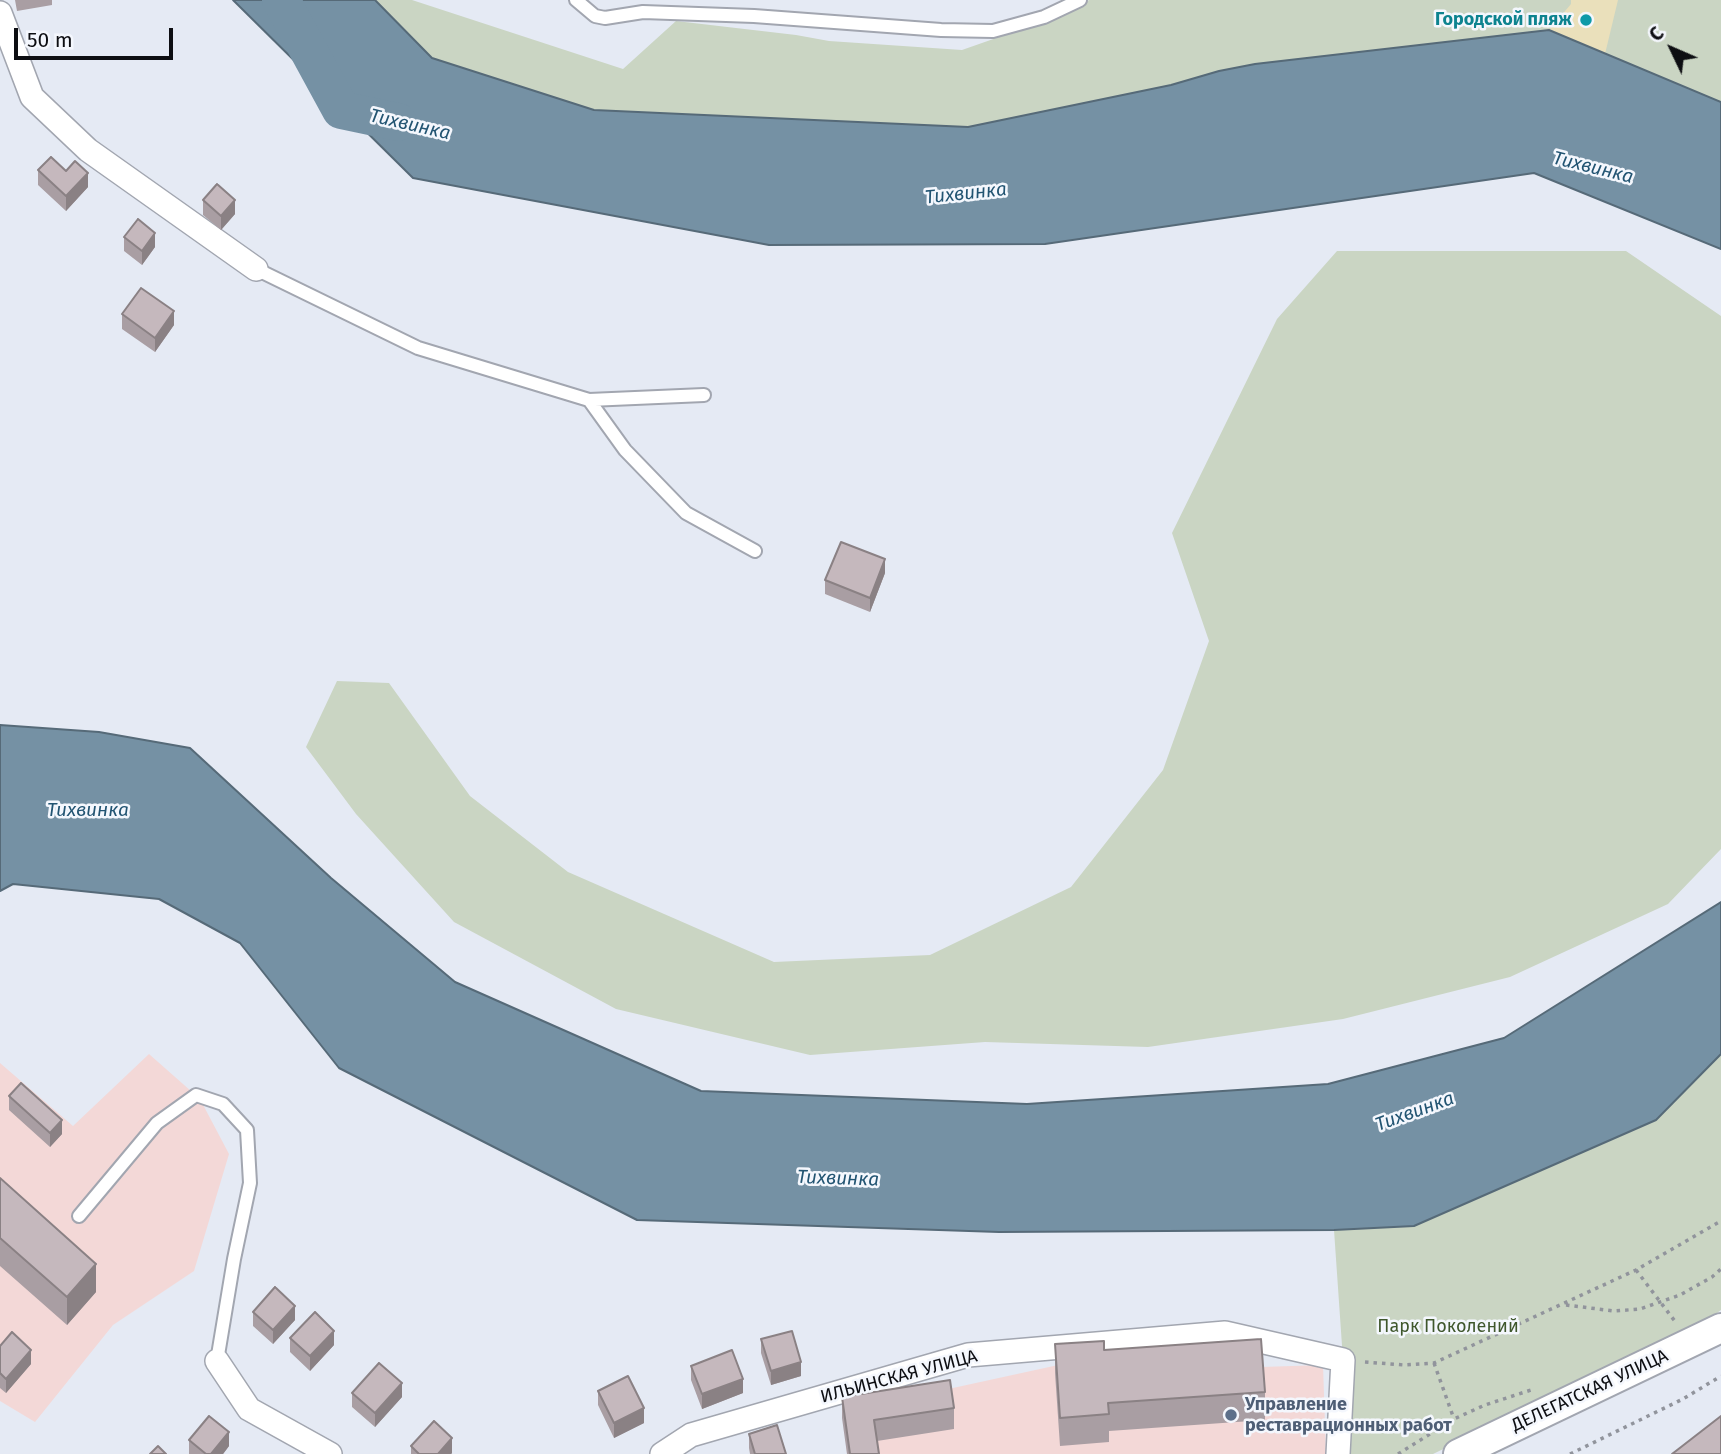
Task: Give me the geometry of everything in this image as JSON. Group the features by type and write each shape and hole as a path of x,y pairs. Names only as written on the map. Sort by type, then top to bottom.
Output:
{"street":[{"path":"0,13 32,97 88,150 256,269"},
{"name":"ДЕЛЕГАТСКАЯ УЛИЦА","path":"1458,1454 1721,1328"},
{"name":"ИЛЬИНСКАЯ УЛИЦА","path":"662,1454 691,1436 968,1355 1225,1334 1343,1360"},
{"path":"1338,1454 1343,1360"},
{"path":"217,1361 249,1409 330,1454"}],"lane":[{"path":"576,0 594,16 606,18 643,12 993,31 1044,17 1080,0"},
{"path":"256,269 418,348 589,400 704,395"},
{"path":"589,400 625,450 686,513 755,551"},
{"path":"79,1216 157,1123 196,1095 223,1104 247,1130 250,1183 217,1361"}],"path":[{"path":"1343,1360 1404,1365 1434,1363 1636,1270 1721,1221"},
{"path":"1564,1304 1614,1311 1640,1310 1662,1303 1712,1277 1721,1269"},
{"path":"1636,1270 1678,1325"},
{"path":"1434,1363 1454,1419"},
{"path":"1570,1454 1683,1399 1721,1376"}],"shaded area":[{"path":"149,1054 200,1099 229,1154 194,1271 113,1325 35,1422 0,1401 0,1063 73,1126"},
{"path":"1072,1362 1261,1367 1323,1365 1326,1454 847,1454 843,1412"}],"green space":[{"path":"375,0 412,0 623,69 676,21 829,41 962,50 1076,10 1089,0 1721,0 1721,102 1549,30 1255,64 1171,85 968,127 594,110 432,58"},
{"path":"1337,251 1626,251 1721,316 1721,849 1668,904 1510,977 1343,1019 1148,1047 985,1042 810,1055 616,1009 454,922 356,814 306,747 337,681 389,683 470,796 568,872 774,962 930,955 1071,887 1163,770 1209,641 1172,533 1277,319"},
{"name":"Парк Поколений","path":"1721,1054 1721,1310 1702,1324 1433,1454 1338,1454 1343,1360 1334,1230 1414,1226 1656,1120"}],"sand":[{"name":"Городской пляж","path":"1571,0 1618,0 1605,54 1549,30 1571,4"}],"water":[{"name":"Тихвинка","path":"233,0 375,0 432,58 594,110 968,127 1171,85 1255,64 1549,30 1721,102 1721,249 1534,173 1045,244 769,245 413,178"},
{"name":"Тихвинка","path":"0,725 99,732 190,748 331,878 455,982 701,1091 1027,1104 1328,1084 1504,1038 1721,902 1721,1054 1656,1120 1414,1226 1334,1230 999,1232 637,1220 339,1068 240,943 159,899 13,884 0,891"}],"building":[{"path":"51,157 66,171 75,161 88,173 66,196 38,170"},
{"path":"217,184 235,200 221,216 203,200"},
{"path":"138,219 155,233 142,251 124,237"},
{"path":"141,288 174,311 155,338 122,314"},
{"path":"841,542 885,559 870,598 825,580"},
{"path":"21,1083 62,1120 50,1133 9,1096"},
{"path":"0,1178 96,1264 67,1297 0,1238"},
{"path":"275,1287 295,1306 273,1330 253,1312"},
{"path":"315,1312 334,1331 310,1356 290,1338"},
{"path":"792,1331 801,1362 771,1371 761,1339"},
{"path":"12,1332 31,1350 6,1379 0,1373 0,1346"},
{"path":"1261,1339 1265,1392 1108,1403 1109,1414 1060,1418 1055,1344 1104,1341 1104,1350"},
{"path":"732,1350 743,1379 702,1394 691,1366"},
{"path":"379,1363 402,1383 375,1413 352,1393"},
{"path":"628,1376 644,1408 614,1423 598,1391"},
{"path":"950,1380 954,1408 874,1420 879,1454 850,1454 842,1397"},
{"path":"209,1416 229,1432 211,1454 206,1454 189,1440"},
{"path":"1721,1416 1721,1454 1672,1454"},
{"path":"434,1421 452,1438 438,1454 419,1454 411,1446"},
{"path":"777,1425 786,1454 755,1454 749,1434"},
{"path":"158,1446 166,1454 150,1454"}],"waterway":[{"name":"Тихвинка","path":"281,0 341,110 398,122"}],"place":[{"name":"Городской пляж","path":"1586,20"},
{"name":"Управление реставрационных работ","path":"1231,1415"}]}
